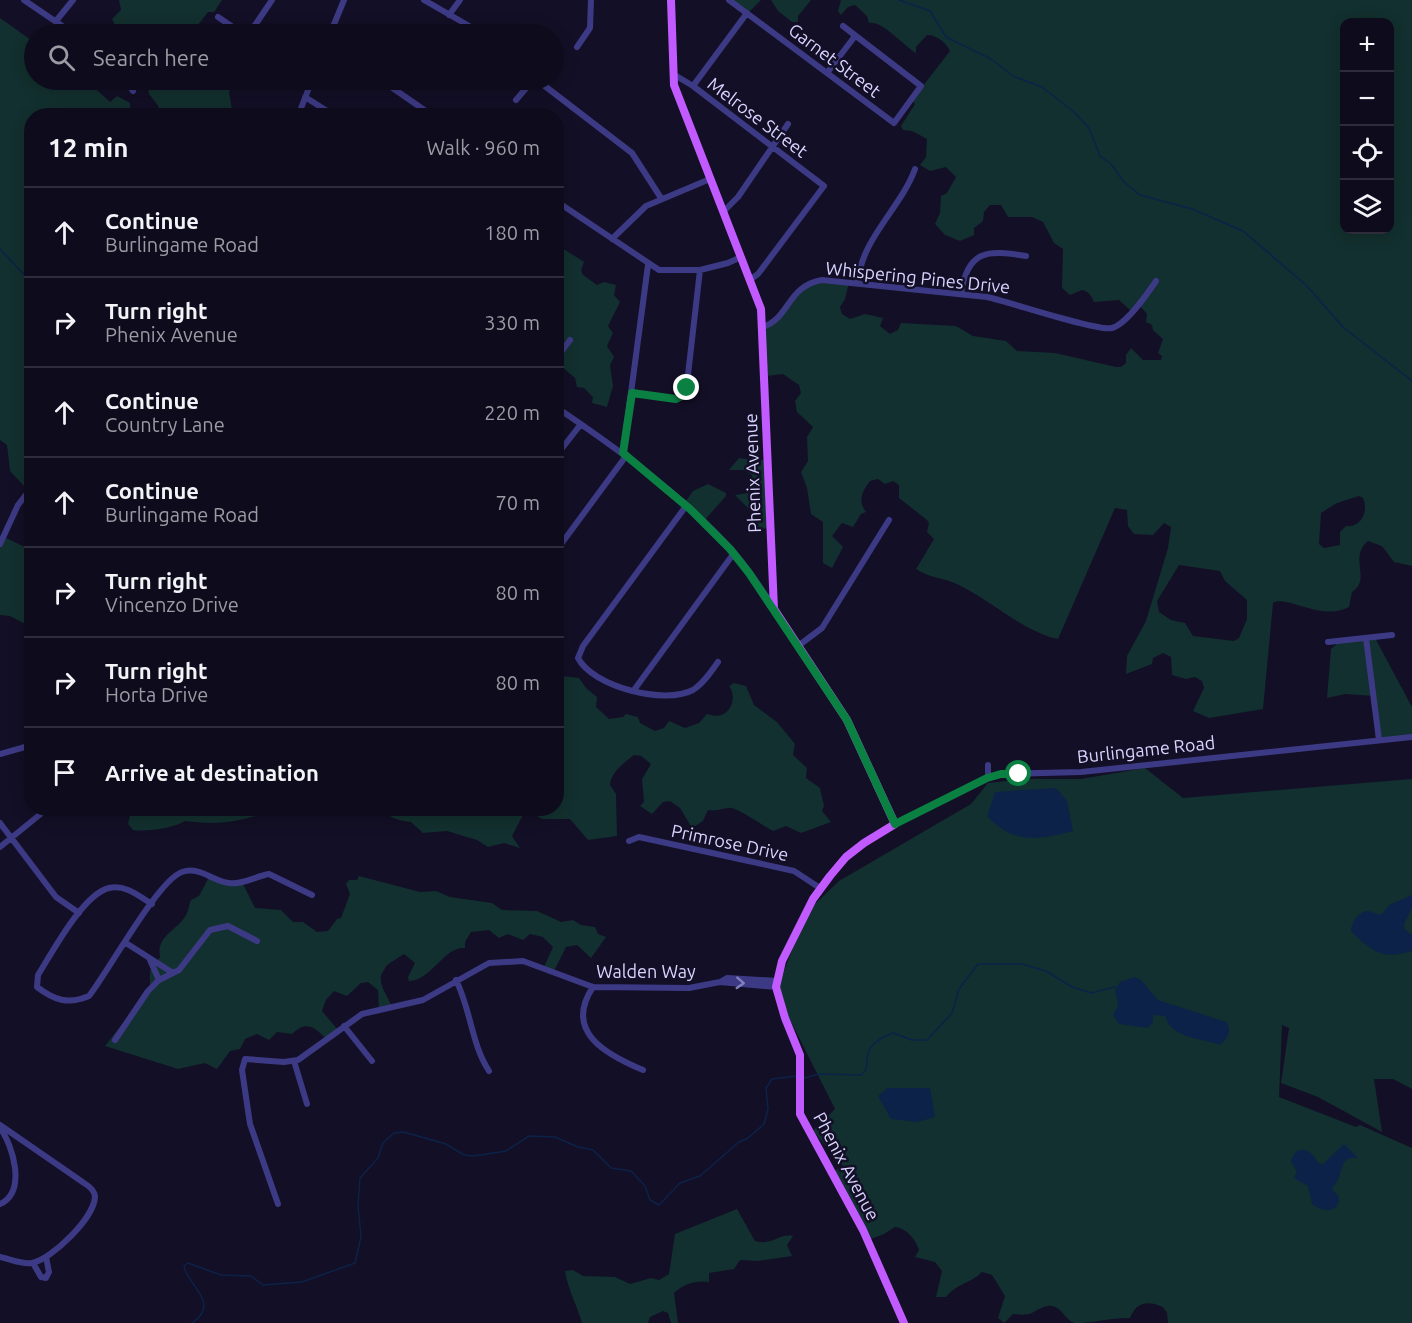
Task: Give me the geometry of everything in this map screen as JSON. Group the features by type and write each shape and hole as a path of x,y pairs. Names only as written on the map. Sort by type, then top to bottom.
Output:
{"main road":[{"name":"Phenix Avenue","path":"671,0 673,74 681,105 759,301 762,323 774,609"},
{"path":"774,609 847,720 895,824 846,857 820,888 782,962 776,984"},
{"name":"Phenix Avenue","path":"776,984 785,1018 799,1051 799,1102 804,1122 863,1230 904,1323"}],"street":[{"path":"24,0 60,24"},
{"path":"56,21 73,0"},
{"path":"256,24 272,0"},
{"path":"334,24 344,0"},
{"path":"424,0 462,24"},
{"path":"449,15 460,0"},
{"path":"577,47 590,28 591,0"},
{"name":"Garnet Street","path":"729,0 894,123 921,86 855,36"},
{"path":"693,86 747,13"},
{"path":"218,17 228,24"},
{"path":"827,73 855,36 843,26"},
{"name":"Melrose Street","path":"673,74 693,86 824,186 758,274 751,279"},
{"path":"301,108 308,90"},
{"path":"395,90 421,108"},
{"path":"516,100 526,90"},
{"path":"548,90 632,153 662,198"},
{"path":"305,98 322,108"},
{"path":"723,212 738,197 788,124"},
{"path":"858,282 862,258 905,191 915,169"},
{"path":"612,239 641,209 710,179"},
{"path":"564,206 648,265 664,271 700,270 741,257"},
{"path":"961,293 967,268 980,256 997,252 1026,256"},
{"path":"564,540 625,455 648,265"},
{"path":"632,393 676,399 686,392 700,270"},
{"name":"Whispering Pines Drive","path":"762,323 776,319 794,294 807,283 822,280 961,293 1013,302 1088,326 1112,328 1132,311 1156,281"},
{"path":"564,348 570,340"},
{"path":"564,412 625,455 686,506 734,553 774,609"},
{"path":"564,446 581,424"},
{"path":"0,544 18,505 24,497"},
{"path":"686,506 579,654 581,664 611,684 662,697 685,693 699,686 718,662"},
{"path":"798,646 822,628 889,520"},
{"path":"634,690 734,553"},
{"path":"1328,642 1392,635"},
{"path":"1366,638 1379,740"},
{"name":"Burlingame Road","path":"895,824 987,778 1001,774 1091,771 1412,737"},
{"path":"0,754 24,747"},
{"path":"987,778 988,765"},
{"path":"0,847 38,816"},
{"path":"0,823 56,897 79,914"},
{"name":"Primrose Drive","path":"629,841 639,837 794,872 820,888"},
{"path":"152,904 122,887 109,887 96,894 79,914 38,975 37,987 65,1002 89,996 152,904 172,878 182,872 195,870 230,883 243,882 269,874 312,895"},
{"path":"115,1040 148,991 159,980 184,965 206,934 215,927 232,928 257,941"},
{"path":"126,943 173,973"},
{"path":"150,960 159,980"},
{"name":"Walden Way","path":"294,1061 370,1011 423,1000 485,964 520,960 542,966 593,987 689,988 720,982 776,984"},
{"path":"456,980 464,996 478,1054 489,1071"},
{"path":"593,987 584,1005 583,1014 591,1038 611,1055 643,1070"},
{"path":"344,1026 372,1061"},
{"path":"278,1204 250,1124 242,1070 245,1059 294,1061 307,1104"},
{"path":"0,1126 6,1137 15,1177 11,1194 0,1203"},
{"path":"0,1126 84,1183 94,1194 94,1201 86,1216 65,1243 46,1257 33,1263 0,1257"},
{"path":"33,1263 41,1277 46,1278 49,1272 46,1257"}],"green space":[{"path":"119,0 222,0 214,12 208,12 199,24 114,24 112,19 121,10"},
{"path":"728,0 761,0 747,14"},
{"path":"771,0 811,0 798,16 798,22 792,22 778,11"},
{"path":"841,0 1412,0 1412,566 1394,562 1382,546 1368,541 1360,554 1360,581 1358,587 1352,592 1349,607 1338,611 1327,611 1286,602 1273,603 1263,709 1209,718 1193,711 1204,688 1202,681 1195,677 1186,679 1172,675 1171,657 1163,653 1153,658 1152,664 1126,674 1127,656 1146,621 1168,548 1171,527 1164,523 1153,535 1134,534 1128,526 1127,510 1115,508 1058,639 1020,623 959,585 916,569 934,539 927,532 929,523 927,520 899,498 899,485 893,481 885,484 878,479 870,481 861,500 866,512 861,514 853,527 842,523 832,536 843,547 832,568 823,563 823,522 811,514 807,488 801,472 808,461 807,437 813,427 797,412 795,401 801,393 799,385 783,374 766,376 764,327 771,324 807,283 849,282 845,299 840,307 842,314 850,319 865,314 883,318 880,326 890,334 898,330 901,323 956,326 973,336 1006,341 1017,351 1055,353 1116,367 1121,367 1126,363 1126,355 1131,348 1143,360 1161,360 1162,356 1158,353 1163,339 1153,330 1152,325 1146,322 1147,314 1141,307 1130,310 1119,300 1094,302 1090,294 1082,290 1070,295 1062,288 1063,249 1054,243 1043,222 1032,217 1008,217 1001,205 990,205 984,212 983,221 974,228 974,235 960,241 945,235 935,224 940,213 941,196 947,193 956,177 946,167 930,171 920,165 926,157 927,139 912,131 903,130 901,126 915,104 912,100 950,51 940,40 927,35 916,47 916,53 880,25 869,23 867,16 855,5 848,7 841,15 838,11","holes":["1359,496 1365,503 1360,521 1346,526 1340,532 1340,545 1324,548 1319,544 1321,513 1337,503","1179,565 1220,571 1225,581 1247,600 1247,619 1239,638 1234,641 1193,636 1185,623 1171,620 1159,612 1157,601"]},
{"path":"0,18 24,35 24,90 97,90 110,102 117,96 130,103 130,108 24,108 24,486 10,471 7,445 0,440"},
{"path":"148,90 230,90 232,108 158,108"},
{"path":"564,249 584,262 581,270 583,275 597,285 604,282 616,285 614,295 620,302 608,326 613,333 607,346 614,357 610,365 613,386 607,407 592,403 593,397 584,388 577,387 575,378 564,369"},
{"path":"739,458 759,461 768,459 770,528 758,529 751,525 750,510 735,495 748,493 752,487 752,475 743,470 729,470"},
{"path":"708,484 726,493 726,496 703,522 684,504 693,491"},
{"path":"4,537 24,547 24,623 10,616 0,615 0,544"},
{"path":"1375,638 1412,707 1412,737 1380,741 1374,696 1345,694 1327,698 1331,649 1339,642"},
{"path":"564,676 579,678 597,697 596,707 609,719 623,717 626,714 638,717 640,723 655,731 664,728 669,721 685,728 699,723 707,714 721,715 731,706 733,698 729,686 734,683 746,686 754,705 777,722 795,744 793,755 807,768 806,778 820,788 824,806 822,811 831,822 801,833 786,826 773,831 730,808 708,810 703,821 692,828 680,808 670,801 663,802 652,814 640,806 644,802 642,779 651,764 641,756 634,755 619,768 611,780 610,785 616,794 617,836 588,840 570,819 542,819 537,816 564,816"},
{"path":"1145,768 1183,798 1412,779 1412,1089 1393,1079 1374,1079 1382,1132 1318,1097 1281,1083 1289,1028 1282,1025 1279,1097 1356,1127 1360,1125 1412,1148 1412,1323 1168,1323 1167,1313 1163,1307 1148,1303 1139,1306 1130,1318 1075,1323 1060,1310 1048,1306 1030,1314 1013,1314 1004,1323 998,1318 1005,1296 992,1275 982,1272 946,1297 936,1297 942,1271 935,1262 915,1257 919,1250 915,1242 907,1232 900,1228 895,1227 868,1240 831,1173 843,1166 813,1131 835,1109 776,992 799,932 815,904 839,881 971,804 988,783 1026,779 1081,779"},
{"path":"130,816 255,816 214,823 185,821 174,826 145,830 133,830 128,824"},
{"path":"390,816 522,816 512,836 520,848 504,843 488,847 477,840 447,831 423,833 411,822"},
{"path":"210,875 225,881 242,882 255,908 281,910 293,922 303,922 317,932 328,931 337,919 341,918 350,894 346,884 349,880 357,880 359,876 420,892 436,891 450,897 492,903 502,910 537,911 561,922 573,920 581,925 595,927 598,934 606,937 591,958 577,945 566,947 554,971 544,967 553,947 543,937 530,934 523,940 508,934 499,938 489,930 471,932 465,942 465,948 451,952 424,975 409,981 408,977 415,963 404,954 387,965 381,975 381,984 392,1008 379,1010 378,990 368,982 361,983 347,996 334,991 326,1000 322,1011 338,1030 326,1039 314,1028 306,1026 292,1034 277,1032 269,1040 257,1034 245,1039 240,1049 230,1051 217,1069 205,1063 178,1069 105,1046 150,988 150,971 160,957 163,939 186,916 191,900 199,896"},
{"path":"737,1209 755,1241 767,1242 783,1236 793,1236 787,1245 792,1256 758,1261 740,1260 734,1269 709,1273 709,1282 694,1282 682,1287 674,1293 678,1323 671,1323 668,1313 663,1311 650,1317 648,1323 582,1323 565,1271 573,1270 583,1276 615,1277 630,1284 651,1278 659,1280 669,1274 675,1234"}],"water":[{"path":"1056,788 1067,801 1073,831 1049,837 1027,838 1007,832 987,816 995,792"},
{"path":"1412,895 1412,908 1404,924 1405,930 1412,935 1412,951 1392,955 1378,952 1351,931 1354,921 1361,913 1367,911 1382,914 1389,905"},
{"path":"1134,977 1141,980 1158,1000 1226,1022 1229,1028 1227,1038 1219,1045 1180,1034 1169,1024 1165,1016 1153,1015 1153,1022 1148,1028 1119,1024 1113,1015 1118,1006 1115,990 1120,982"},
{"path":"888,1088 930,1088 935,1117 917,1122 891,1119 878,1096"},
{"path":"1344,1144 1358,1158 1350,1158 1344,1162 1338,1180 1332,1189 1339,1197 1337,1206 1330,1210 1321,1209 1312,1204 1308,1186 1294,1178 1297,1171 1291,1162 1293,1156 1300,1150 1308,1151 1318,1163 1323,1164"}],"waterway":[{"path":"899,0 930,11 946,37 991,59 1013,76 1042,87 1074,112 1089,128 1100,156 1111,164 1124,182 1140,195 1192,209 1243,231 1306,285 1343,327 1412,381"},
{"path":"0,249 24,274"},
{"path":"804,1078 819,1074 861,1075 867,1066 869,1050 873,1044 893,1033 912,1040 927,1040 952,1013 959,989 978,964 1022,964 1046,971 1072,987 1091,993 1115,987"},
{"path":"192,1323 200,1316 204,1308 200,1294 186,1273 184,1266 188,1263 221,1275 251,1276 263,1285 302,1282 355,1263 361,1237 358,1206 360,1178 378,1158 383,1143 394,1133 404,1132 446,1144 464,1155 474,1156 506,1151 529,1136 555,1137 578,1147 593,1150 611,1168 631,1171 645,1186 650,1200 659,1205 680,1183 700,1176 764,1124 768,1109 766,1088 772,1079 796,1076"}],"route":[{"path":"687,388 682,396 676,399 632,393 623,453 690,509 730,549 749,573 847,720 895,824 987,778 1001,774 1019,774"}]}
